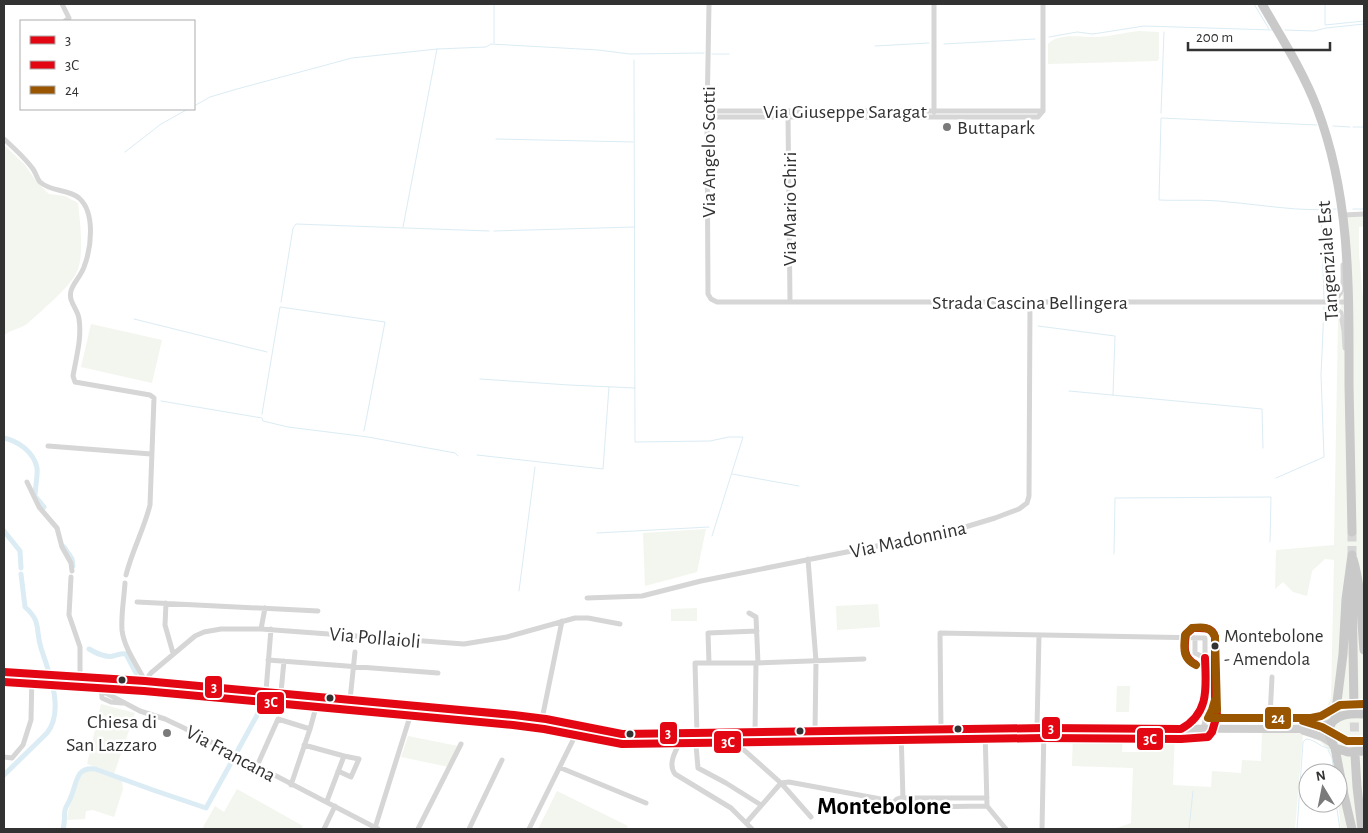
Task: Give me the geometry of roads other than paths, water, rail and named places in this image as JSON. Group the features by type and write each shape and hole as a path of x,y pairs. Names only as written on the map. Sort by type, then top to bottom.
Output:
{"main road":[{"name":"Tangenziale Est","path":"1262,4 1298,66 1316,106 1337,175 1344,215 1350,302 1349,386 1352,532"},
{"path":"1352,555 1358,575 1364,650"},
{"path":"1352,555 1354,709"},
{"path":"1352,555 1346,599 1343,654 1334,720 1330,733 1352,829"},
{"path":"4,672 281,692 542,719 622,734 1040,728 1280,729 1320,727 1350,713 1364,714"},
{"path":"1280,729 1306,731 1348,752 1364,751"},
{"path":"1356,755 1356,786 1362,829"}],"street":[{"path":"62,4 69,18 66,20"},
{"name":"Via Angelo Scotti","path":"709,4 707,111 708,294 711,299"},
{"path":"934,4 934,112"},
{"path":"1043,4 1043,111"},
{"name":"Via Giuseppe Saragat","path":"707,111 1038,118 1043,111"},
{"name":"Via Giuseppe Saragat","path":"707,118 788,114 1043,111"},
{"name":"Via Mario Chiri","path":"788,114 790,302"},
{"path":"4,139 30,166 39,182 47,187 70,193 79,198 86,206 90,217 90,235 84,268 71,291 71,302 79,318 80,333 73,376 75,382 150,395 154,398 150,505 126,575"},
{"path":"1344,215 1364,214"},
{"path":"1328,302 1335,300 1341,294 1343,286 1343,252 1346,242"},
{"name":"Strada Cascina Bellingera","path":"711,299 717,302 1350,302"},
{"name":"Via Madonnina","path":"587,598 642,596 701,580 952,531 1019,510 1027,503 1029,493 1030,302"},
{"path":"1328,302 1341,313 1343,319 1345,373 1349,386"},
{"path":"48,446 151,454"},
{"path":"27,482 39,507 57,528 62,547 71,563 72,571"},
{"path":"808,559 816,661 815,732"},
{"path":"71,577 68,615 80,647 80,677"},
{"path":"125,583 122,632 126,645 145,681"},
{"path":"137,602 318,611"},
{"path":"166,603 165,625 173,653"},
{"path":"261,629 265,608"},
{"path":"749,613 756,617 755,733"},
{"name":"Via Pollaioli","path":"145,681 173,653 195,636 204,632 221,629 271,629 464,644 507,637 562,621 588,618 620,624"},
{"path":"542,719 562,621"},
{"path":"266,691 271,629"},
{"path":"709,662 708,633 756,631"},
{"path":"941,730 940,633 1205,638 1205,698 1207,716 1211,724 1221,729"},
{"path":"1038,635 1042,829"},
{"path":"1195,638 1195,653 1205,658"},
{"path":"350,700 355,652"},
{"path":"761,806 726,782 698,768 695,662 757,663 864,659"},
{"path":"268,660 438,673"},
{"path":"281,692 284,661"},
{"path":"4,757 12,758 23,745 31,720 32,674"},
{"path":"1266,729 1270,717 1272,677"},
{"name":"Via Francana","path":"101,678 102,698 111,702 125,704"},
{"name":"Via Francana","path":"102,691 125,704 184,728 377,828"},
{"path":"291,784 319,696"},
{"path":"1183,729 1196,719 1203,707 1205,698"},
{"path":"377,828 413,707"},
{"path":"1202,728 1207,716"},
{"path":"257,766 278,719 310,729"},
{"path":"1196,719 1202,728"},
{"path":"529,829 580,726"},
{"path":"984,729 987,806 1006,829"},
{"path":"901,730 903,799 907,804 905,811"},
{"path":"684,734 673,759 672,771 732,808 752,829"},
{"path":"726,734 781,783 811,817"},
{"path":"418,829 462,744"},
{"path":"304,745 359,759 351,777 338,771"},
{"path":"327,802 344,756"},
{"path":"469,829 502,760"},
{"path":"560,768 646,803"},
{"path":"746,822 781,783 790,782 886,800 893,803"},
{"path":"893,803 897,799 987,798"},
{"path":"893,803 894,810 899,813 920,807 987,806"},
{"path":"324,829 336,806"}],"waterway":[{"path":"494,4 494,43"},
{"path":"1254,4 1269,29"},
{"path":"1325,4 1325,25 1364,21"},
{"path":"1285,30 1314,31 1364,24"},
{"path":"1049,37 1077,32 1093,34 1144,26 1272,30"},
{"path":"1161,113 1164,32"},
{"path":"944,44 1035,39"},
{"path":"875,46 929,43"},
{"path":"195,105 210,97 352,58 437,49 486,47 491,44 598,50 630,54 704,53"},
{"path":"403,227 437,49"},
{"path":"712,54 729,54"},
{"path":"634,60 635,442 710,441 729,437 743,437 712,536"},
{"path":"125,152 161,124 186,110"},
{"path":"1317,125 1161,118 1159,200 1211,201 1296,209 1336,209"},
{"path":"1333,126 1350,127"},
{"path":"1353,127 1364,127"},
{"path":"496,139 633,142"},
{"path":"1353,209 1364,209"},
{"path":"1321,211 1324,299"},
{"path":"281,302 293,228 296,224 489,231"},
{"path":"494,231 634,227"},
{"path":"262,414 280,307 385,322 364,431"},
{"path":"1276,478 1324,457 1321,375 1324,307"},
{"path":"134,319 267,352"},
{"path":"1038,326 1115,336 1113,395"},
{"path":"480,379 635,388"},
{"path":"477,455 603,469 609,387"},
{"path":"1069,391 1262,409 1263,448"},
{"path":"161,401 262,418 263,421 288,427 368,437 455,453 458,456"},
{"path":"4,438 25,448 33,457 37,468 35,496 44,507"},
{"path":"519,591 535,467"},
{"path":"732,474 799,486"},
{"path":"1114,554 1115,498 1271,497 1270,542"},
{"path":"597,533 709,527"},
{"path":"4,531 20,551 21,568"},
{"path":"64,547 72,559 73,566"},
{"path":"4,775 47,733 55,714 54,691 39,641 36,622 25,607 21,574"},
{"path":"89,649 107,656 126,654 136,673"},
{"path":"238,750 267,697"},
{"path":"1297,829 1303,742 1309,739 1330,748"},
{"path":"1338,742 1341,739 1364,740"},
{"path":"1328,750 1333,763"},
{"path":"63,829 65,808 80,773 84,770 95,769 206,808 232,761"},
{"path":"1189,829 1193,791"},
{"path":"1338,813 1340,829"}],"tunnel":[{"path":"1352,532 1352,555"},
{"path":"1354,709 1355,755"}],"place":[{"name":"Buttapark","path":"947,127"},
{"name":"Montebolone - Amendola","path":"1215,646"},
{"name":"Chiesa di San Lazzaro","path":"167,733"}],"district":[{"name":"Montebolone","path":"884,805"}]}
